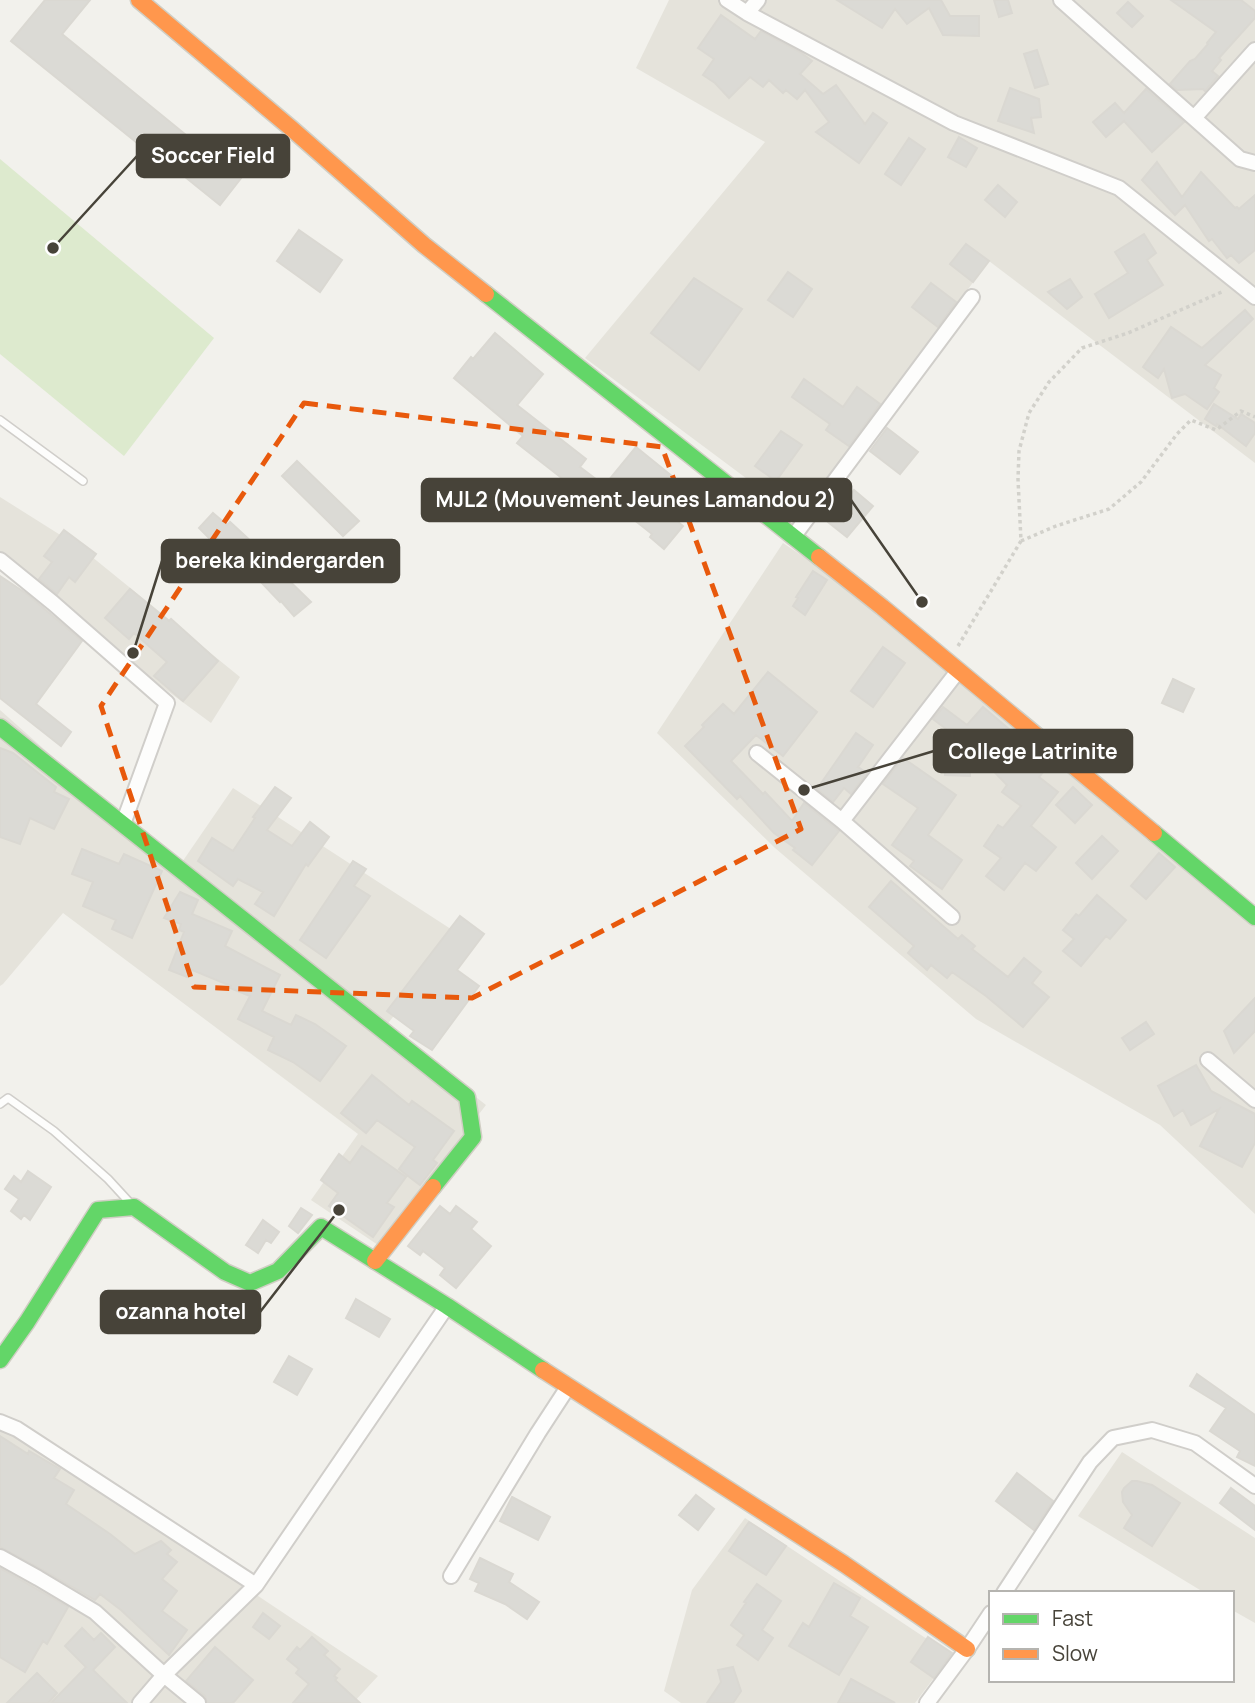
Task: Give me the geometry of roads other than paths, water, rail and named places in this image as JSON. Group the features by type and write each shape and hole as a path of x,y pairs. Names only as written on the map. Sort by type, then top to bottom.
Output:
{"street":[{"path":"139,0 424,245 882,607 1255,918"},
{"path":"727,0 954,123 1119,188 1255,297"},
{"path":"747,13 758,0"},
{"path":"1061,0 1240,159 1255,163"},
{"path":"1194,118 1255,50"},
{"path":"793,537 972,297"},
{"path":"0,559 167,703 123,824"},
{"path":"842,821 953,667"},
{"path":"0,727 467,1097 473,1137 375,1261"},
{"path":"757,753 842,821 952,917"},
{"path":"1208,1060 1255,1100"},
{"path":"0,1360 99,1210 134,1207 225,1272 250,1283 278,1271 321,1227 844,1564 967,1649"},
{"path":"140,1703 164,1675 256,1586 447,1306"},
{"path":"451,1576 568,1387"},
{"path":"0,1422 17,1429 256,1586"},
{"path":"1005,1591 1090,1462 1113,1438 1152,1430 1195,1443 1255,1486"},
{"path":"0,1557 95,1612 198,1703"},
{"path":"927,1703 989,1616"}],"lane":[{"path":"0,420 83,481"},
{"path":"0,1104 8,1098 54,1131 108,1179 134,1207"}],"place":[{"name":"Soccer Field","path":"53,248"},
{"name":"MJL2 (Mouvement Jeunes Lamandou 2)","path":"922,602"},
{"name":"bereka kindergarden","path":"133,653"},
{"name":"College Latrinite","path":"804,790"},
{"name":"ozanna hotel","path":"339,1210"}]}
